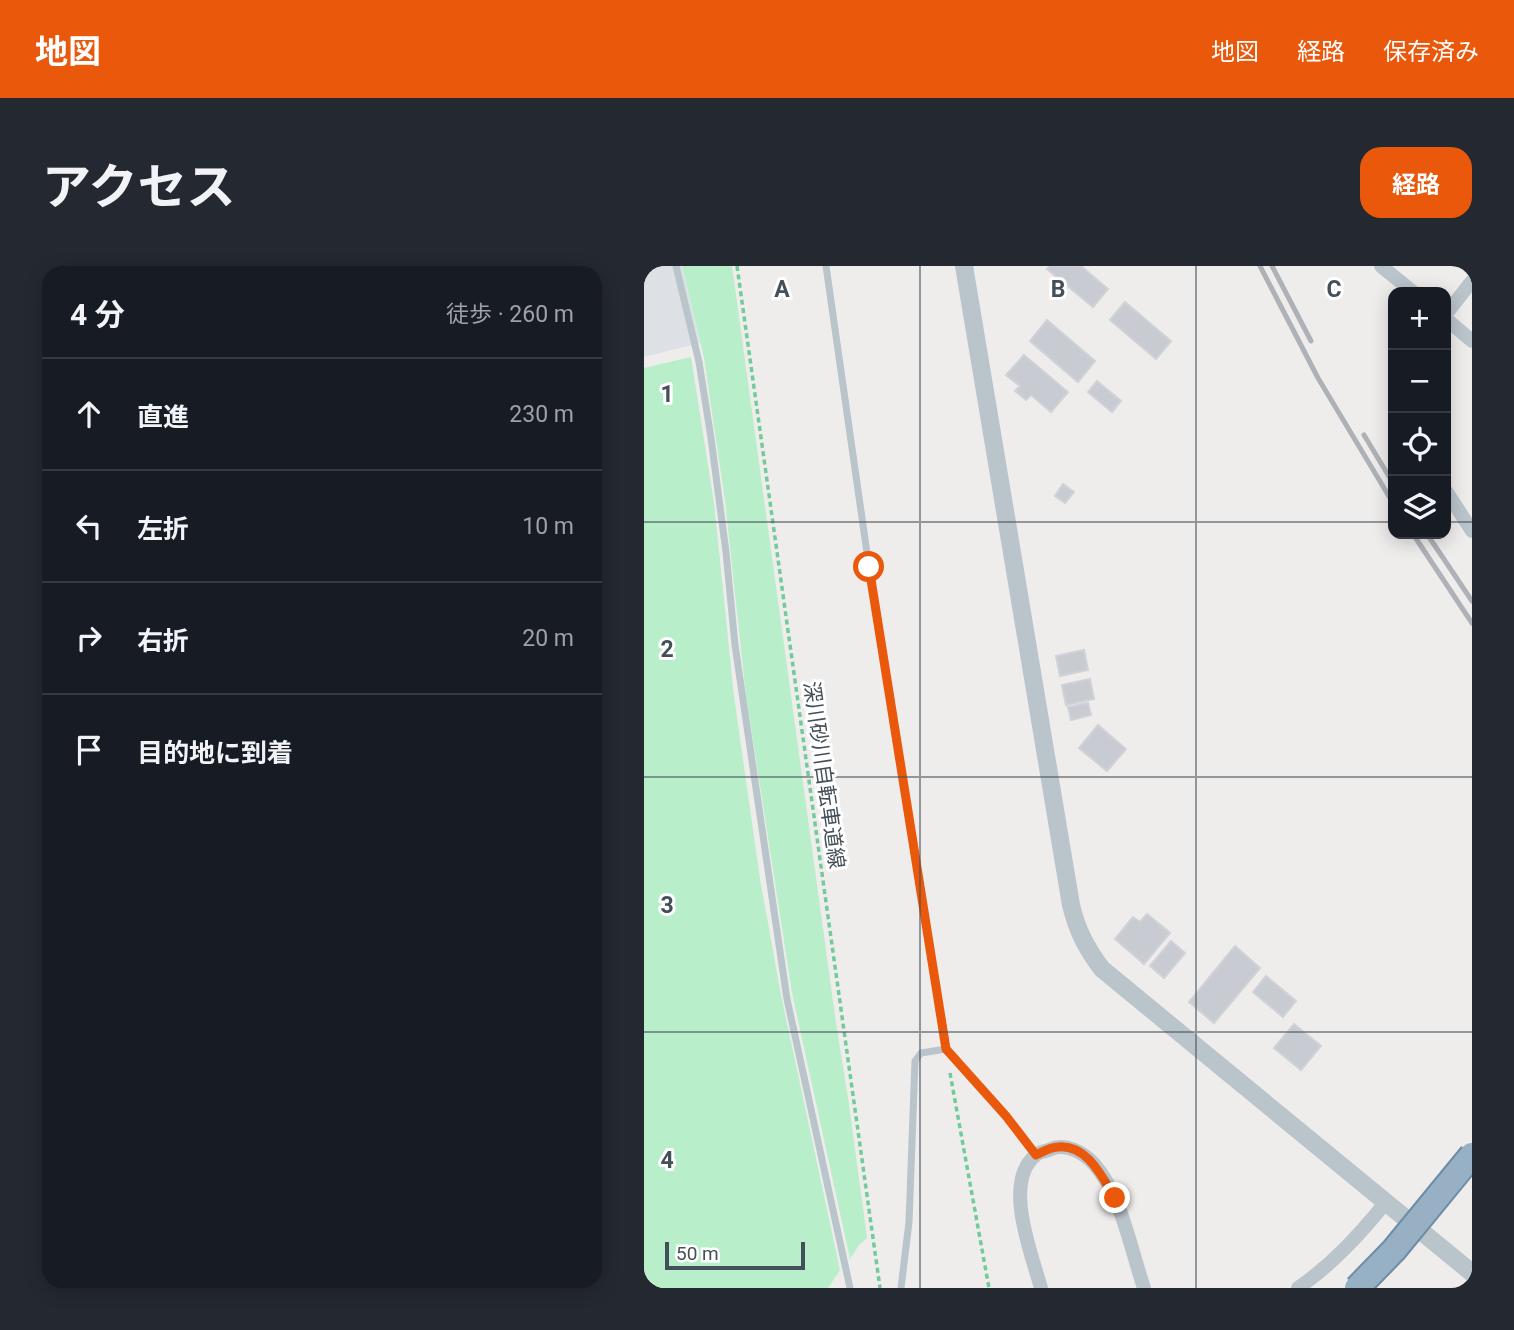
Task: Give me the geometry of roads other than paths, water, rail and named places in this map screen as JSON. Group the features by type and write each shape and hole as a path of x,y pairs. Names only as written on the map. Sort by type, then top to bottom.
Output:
{"highway":[{"path":"1357,1288 1394,1250 1472,1155"}],"street":[{"path":"964,266 1070,905 1075,925 1085,946 1102,969 1472,1273"},
{"path":"1381,266 1407,287"},
{"path":"1451,308 1472,281"},
{"path":"1451,323 1472,341"},
{"path":"1451,499 1472,531"},
{"path":"1041,1288 1025,1232 1019,1193 1024,1171 1036,1155 1056,1147 1074,1149 1094,1164 1115,1198 1144,1288"},
{"path":"1298,1288 1322,1271 1346,1248 1387,1201"}],"lane":[{"path":"676,266 699,362 711,438 747,734 787,999 850,1288"},
{"path":"826,266 869,567 946,1049 1006,1116 1036,1155"},
{"path":"901,1288 909,1222 915,1061 921,1053 946,1049"}],"railway":[{"path":"1260,266 1318,378 1388,495"},
{"path":"1272,266 1311,341"},
{"path":"1364,435 1389,476"},
{"path":"1416,539 1472,623"},
{"path":"1430,539 1472,601"}]}
